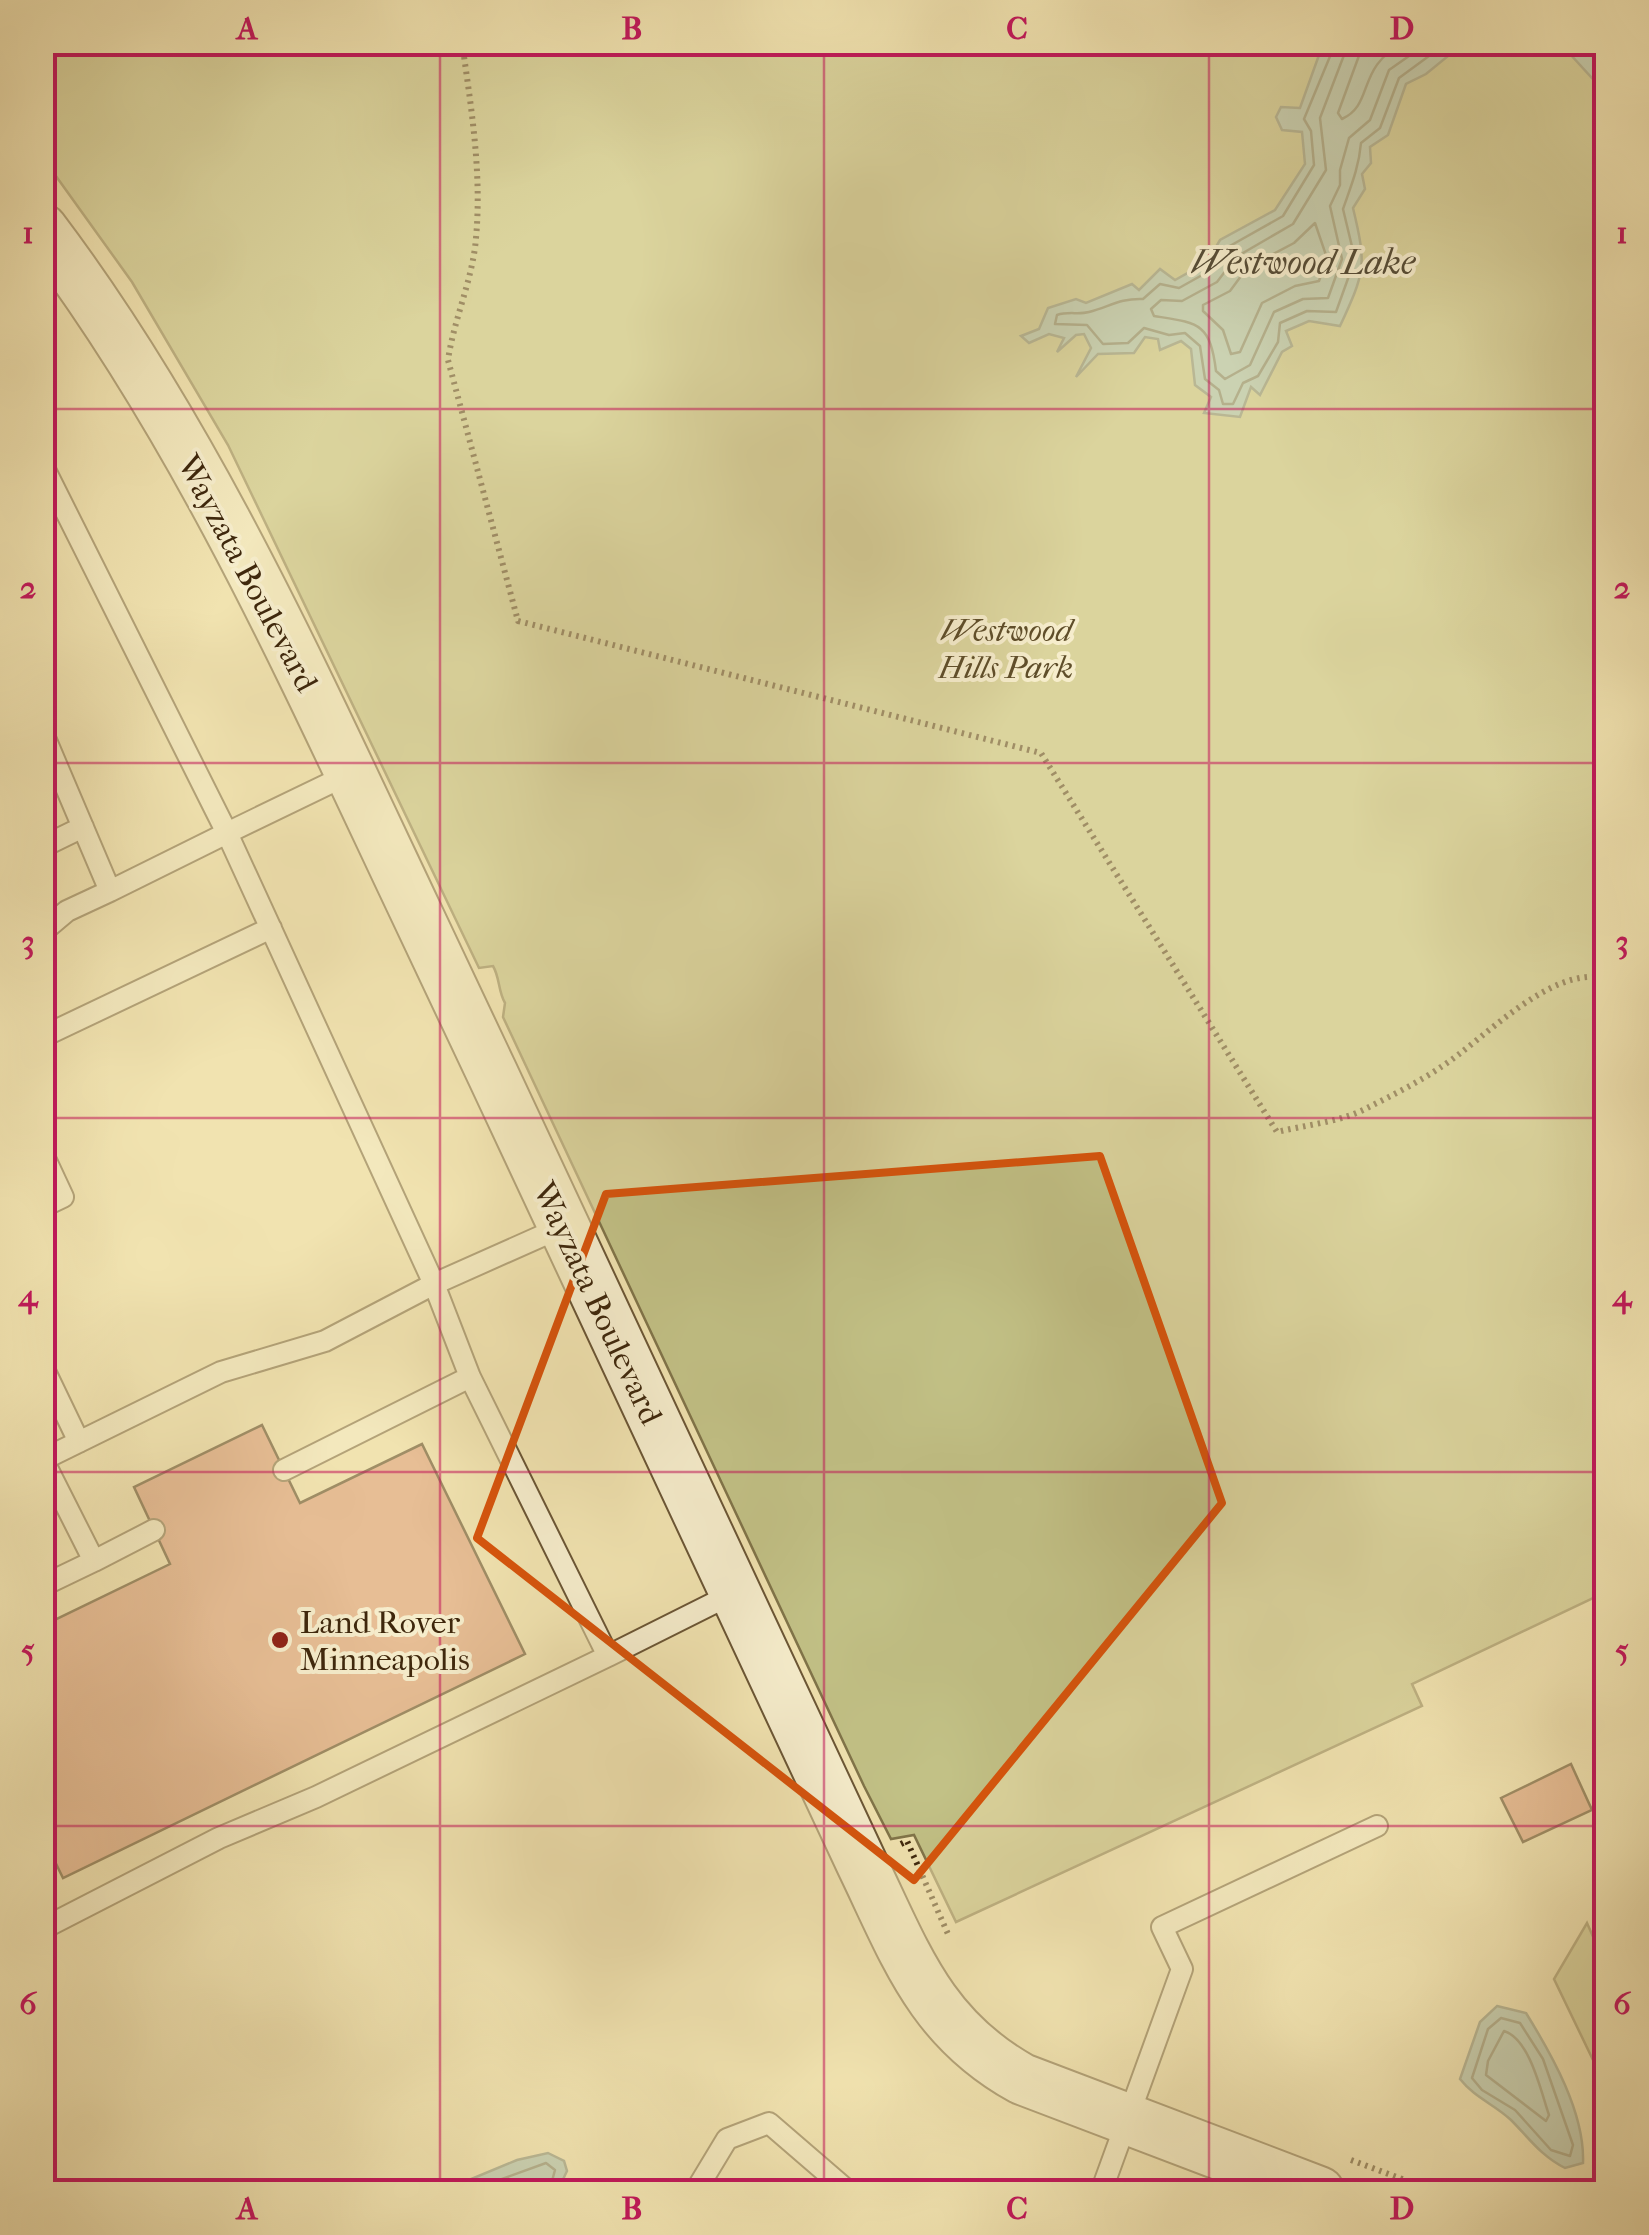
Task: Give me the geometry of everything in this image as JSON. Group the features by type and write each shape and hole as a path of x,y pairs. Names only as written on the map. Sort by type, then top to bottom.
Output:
{"street":[{"name":"Wayzata Boulevard","path":"42,229 108,324 236,540 350,773 909,1962 934,2004 986,2059 1022,2079 1319,2192"}],"lane":[{"path":"42,464 227,833 434,1284 470,1377 608,1656"},
{"path":"42,731 110,891"},
{"path":"42,932 67,912 350,773"},
{"path":"42,847 83,827"},
{"path":"42,1037 271,928"},
{"path":"42,1152 63,1197 42,1207"},
{"path":"94,1561 43,1460 221,1372 325,1341 434,1284 562,1227"},
{"path":"42,1365 79,1442"},
{"path":"284,1470 470,1377"},
{"path":"42,1586 154,1530"},
{"path":"42,1929 220,1838 316,1797 734,1594"},
{"path":"1101,2192 1182,1969 1162,1927 1377,1826"},
{"path":"696,2192 727,2139 769,2123 849,2192"}],"path":[{"path":"462,42 476,139 476,241 454,320 448,360 518,621 1041,752 1277,1132 1363,1110 1442,1067 1473,1039 1552,988 1590,974 1606,978"}],"highlighted area":[{"path":"1100,1156 1222,1503 914,1880 477,1538 606,1194"}],"green space":[{"name":"Westwood Hills Park","path":"43,43 1606,43 1606,1592 1412,1684 1422,1706 956,1922 914,1835 891,1839 864,1786 503,1017 505,1003 493,966 479,968 228,445 132,282 43,158"},
{"path":"1587,1923 1606,1966 1606,2087 1554,1979"}],"water":[{"name":"Westwood Lake","path":"1329,43 1464,43 1426,74 1406,84 1388,135 1370,147 1371,163 1362,174 1365,189 1353,208 1362,257 1359,280 1340,326 1309,321 1286,331 1292,346 1282,352 1260,395 1251,387 1240,417 1204,413 1211,397 1195,385 1191,349 1181,341 1160,350 1158,339 1145,337 1134,353 1098,354 1076,377 1091,348 1084,334 1076,335 1057,352 1064,338 1049,334 1029,343 1021,336 1039,329 1048,308 1076,299 1086,303 1132,284 1139,290 1160,269 1175,280 1207,262 1220,240 1275,210 1305,164 1302,132 1282,130 1276,117 1281,107 1300,108 1319,55"},
{"path":"1560,43 1606,43 1606,86 1602,89"},
{"path":"1497,2006 1526,2013 1546,2047 1573,2105 1583,2163 1565,2168 1557,2163 1460,2079 1480,2022"},
{"path":"548,2153 564,2161 567,2171 557,2192 440,2192 517,2160"}],"building":[{"name":"Land Rover Minneapolis","path":"262,1425 300,1503 422,1444 525,1654 63,1878 42,1835 42,1626 170,1564 134,1487"},
{"path":"1606,1746 1606,1776 1595,1752"},
{"path":"1571,1764 1592,1810 1523,1842 1501,1798"}],"place":[{"name":"Land Rover Minneapolis","path":"280,1640"}]}
